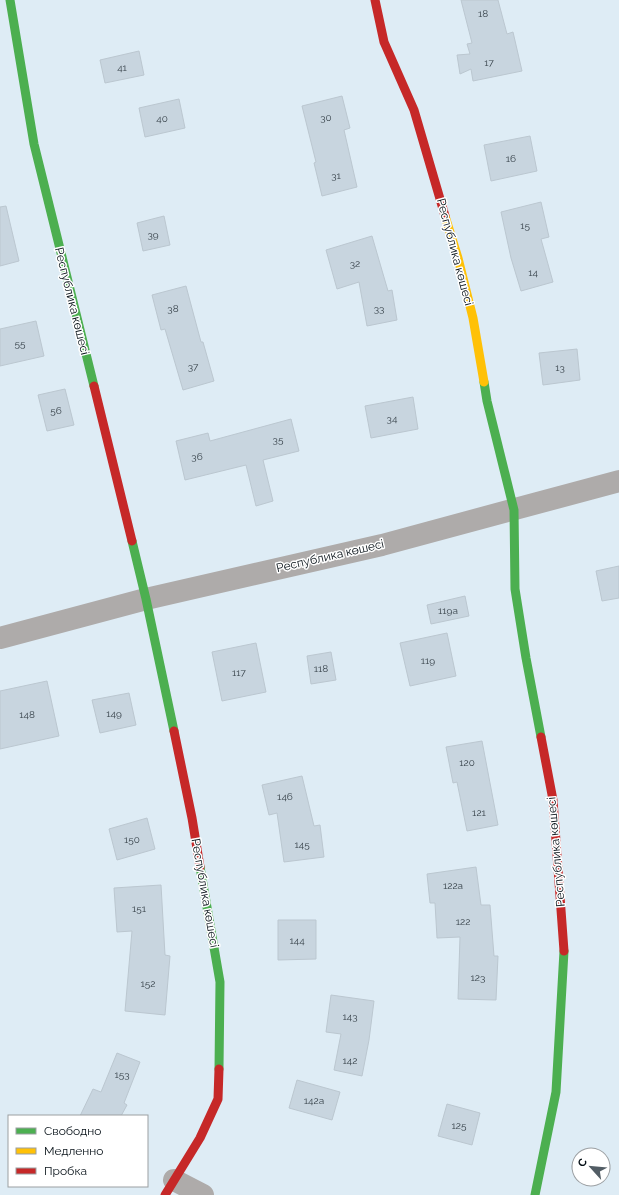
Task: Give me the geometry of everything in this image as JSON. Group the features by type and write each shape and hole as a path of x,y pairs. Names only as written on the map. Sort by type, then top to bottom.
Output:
{"street":[{"name":"Республика көшесі","path":"10,0 34,144 146,600 192,818 220,982 218,1099 200,1138 169,1187 203,1195"},
{"name":"Республика көшесі","path":"375,0 384,42 414,110 458,258 473,318 487,401 514,510 515,589 526,658 553,800 564,951 556,1092 536,1195"},
{"name":"Республика көшесі","path":"0,638 146,600 382,545 619,481"}],"building":[{"path":"461,0 498,0 507,34 513,32 522,71 473,81 471,69 460,74 457,55 470,54 467,44 472,43"},
{"path":"139,51 144,75 105,83 100,60"},
{"path":"342,96 350,128 344,130 357,187 322,196 314,163 316,162 302,106"},
{"path":"179,99 185,128 145,137 139,108"},
{"path":"530,136 537,171 491,181 484,145"},
{"path":"541,202 549,237 541,239 553,282 521,291 511,258 501,212"},
{"path":"6,206 19,261 0,266 0,207"},
{"path":"164,216 170,245 143,251 137,223"},
{"path":"372,236 388,291 392,290 397,320 367,326 359,282 337,289 326,250"},
{"path":"186,286 201,342 203,342 214,381 183,390 165,329 161,330 152,295"},
{"path":"36,321 44,356 0,366 0,329"},
{"path":"577,349 580,380 543,385 539,353"},
{"path":"65,389 74,425 47,431 38,395"},
{"path":"413,397 418,429 371,438 365,406"},
{"path":"291,419 299,451 263,460 273,501 256,506 246,465 185,480 176,441 208,433 210,441"},
{"path":"619,566 619,598 602,601 596,571"},
{"path":"465,596 469,616 431,624 427,605"},
{"path":"447,633 456,676 410,686 400,643"},
{"path":"256,643 266,692 222,701 212,652"},
{"path":"331,652 336,680 311,684 307,656"},
{"path":"47,681 59,736 0,749 0,691"},
{"path":"129,693 136,725 100,733 92,700"},
{"path":"482,741 498,825 467,831 457,782 453,783 446,747"},
{"path":"302,776 314,826 320,825 324,857 284,862 277,813 269,815 262,785"},
{"path":"147,818 155,849 117,860 109,829"},
{"path":"476,867 481,905 490,905 494,956 498,956 496,1000 458,999 460,937 437,938 435,903 430,903 427,874"},
{"path":"161,885 165,955 170,956 165,1015 125,1011 132,931 117,932 114,888"},
{"path":"278,920 316,920 316,959 278,960"},
{"path":"331,995 374,1001 369,1040 362,1076 334,1070 341,1034 326,1032"},
{"path":"117,1053 140,1062 124,1103 127,1105 122,1115 80,1115 93,1089 101,1092"},
{"path":"297,1080 340,1092 332,1120 289,1108"},
{"path":"447,1104 480,1113 472,1145 438,1136"}],"traffic: fast":[{"path":"10,0 34,144 94,386"},
{"path":"484,382 487,401 514,510 515,589 541,737"},
{"path":"132,541 174,731"},
{"path":"200,867 220,982 219,1069"},
{"path":"535,1195 556,1092 564,951"}],"traffic: slow":[{"path":"445,216 458,258 473,318 484,382"}],"traffic: jam":[{"path":"375,0 384,42 414,110 445,216"},
{"path":"94,386 132,541"},
{"path":"174,731 192,818 200,867"},
{"path":"541,737 553,800 564,951"},
{"path":"165,1195 200,1138 218,1099 219,1069"}]}
